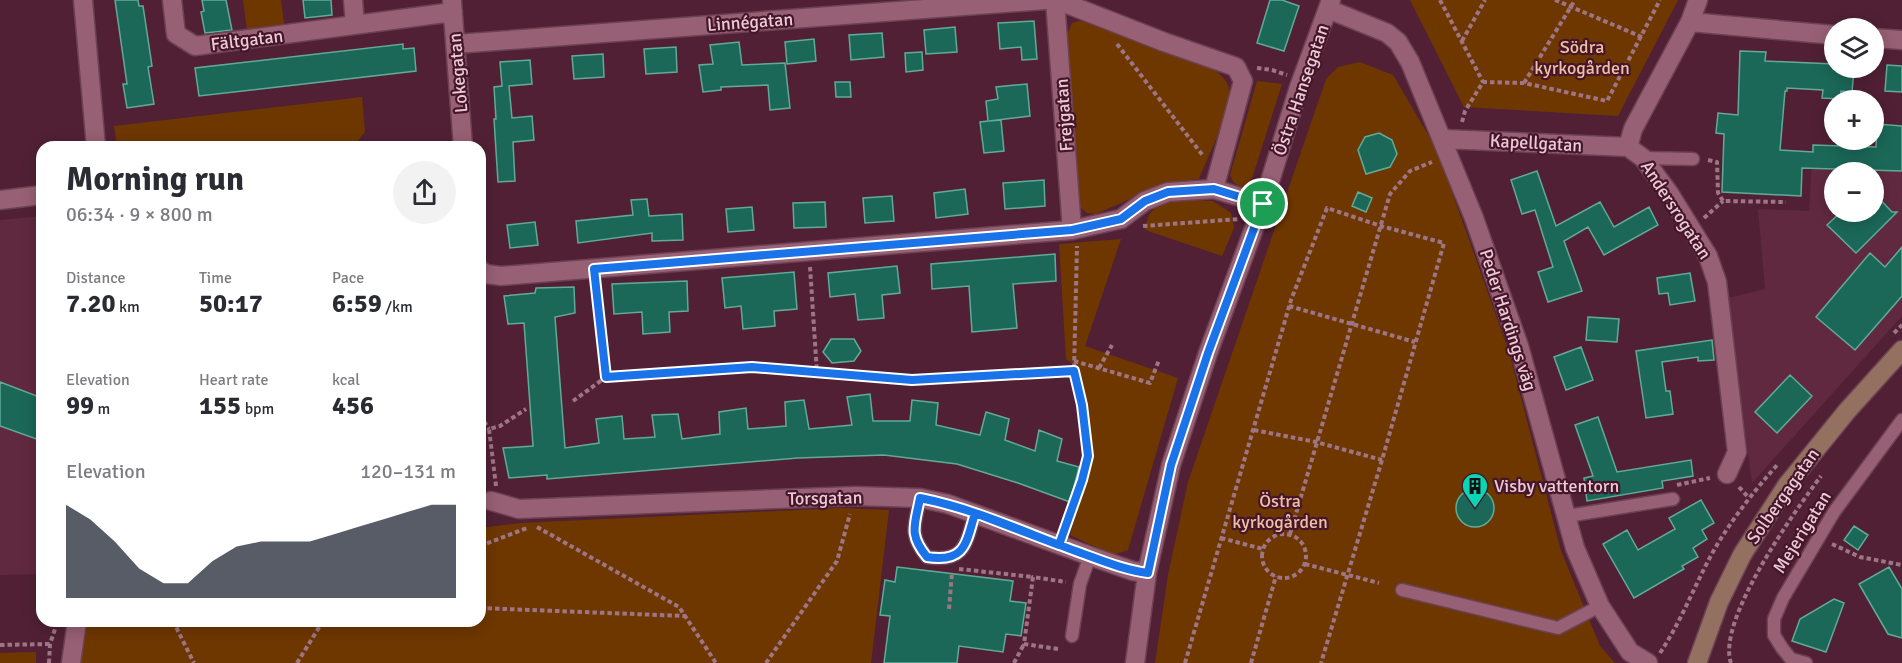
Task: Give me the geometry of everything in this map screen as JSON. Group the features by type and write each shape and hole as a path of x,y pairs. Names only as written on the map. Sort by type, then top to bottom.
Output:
{"main road":[{"name":"Solbergagatan","path":"1697,663 1719,603 1742,555 1781,495 1832,430 1902,350"}],"street":[{"path":"83,0 95,141"},
{"name":"Fältgatan","path":"172,0 176,34 195,46 271,38 452,6"},
{"path":"352,0 355,24"},
{"name":"Linnégatan","path":"456,44 1045,0"},
{"path":"1056,0 1236,67 1243,81 1214,189"},
{"name":"Frejgatan","path":"1056,0 1072,230"},
{"name":"Andersrogatan","path":"1698,0 1690,22 1633,129 1636,153 1669,193 1708,255 1717,282 1737,452 1727,474"},
{"name":"Peder Hardings väg","path":"1330,5 1398,42 1410,62 1449,144 1519,346 1575,548 1600,606 1630,652 1648,663"},
{"name":"Östra Hansegatan","path":"1135,663 1148,573 1171,465 1208,353 1263,204 1299,87 1330,5"},
{"name":"Lokegatan","path":"452,6 464,141"},
{"path":"1690,22 1824,34"},
{"path":"1884,39 1902,40"},
{"name":"Kapellgatan","path":"1449,144 1636,153"},
{"path":"486,272 501,276 1072,230 1121,219 1145,201 1168,192 1214,189 1263,204"},
{"path":"0,200 36,196"},
{"name":"Torsgatan","path":"496,503 519,509 855,496 920,498 948,504 1133,571 1148,573"},
{"path":"71,663 75,627"}],"lane":[{"path":"1636,153 1693,159"},
{"name":"Mejerigatan","path":"1806,663 1791,659 1782,648 1774,635 1774,619 1783,598 1833,512 1902,420"},
{"path":"920,498 913,533 919,548 927,557 942,559 954,557 965,546 975,513"},
{"path":"1567,516 1673,499"},
{"path":"1072,636 1080,584 1090,556"},
{"path":"1402,590 1558,628 1600,606"}],"path":[{"path":"1440,0 1483,82"},
{"path":"1462,42 1485,0"},
{"path":"1555,0 1642,37"},
{"path":"1524,83 1575,0"},
{"path":"1483,82 1524,83 1607,101 1660,0"},
{"path":"1111,20 1116,43 1209,164 1214,189"},
{"path":"1240,72 1258,67 1293,77"},
{"path":"1290,534 1390,194 1410,171 1449,144 1483,82"},
{"path":"1693,159 1717,162 1718,193 1723,201"},
{"path":"1691,229 1723,201 1786,202"},
{"path":"1185,663 1289,306 1327,208 1444,243 1321,663"},
{"path":"1136,226 1244,218"},
{"path":"1059,545 1088,456 1082,405 1074,371 1077,244 1072,230"},
{"path":"808,250 818,374"},
{"path":"594,269 606,377"},
{"path":"1289,306 1415,342"},
{"path":"1099,368 1112,345"},
{"path":"1074,361 1150,383 1159,360"},
{"path":"573,401 606,377 752,367 912,380 1074,371"},
{"path":"489,429 500,426 526,409"},
{"path":"486,424 489,429 496,503"},
{"path":"1254,430 1316,442 1382,460"},
{"path":"1731,663 1729,647 1731,634 1752,583 1772,548 1822,473"},
{"path":"1673,499 1677,484 1727,474"},
{"path":"766,663 837,561 855,496"},
{"path":"486,544 534,525 679,608 716,663"},
{"path":"1290,534 1298,538 1304,546 1307,555 1305,564 1293,576 1284,578 1276,576 1264,565 1263,549 1267,541 1274,536 1290,534"},
{"path":"1221,537 1263,549"},
{"path":"1818,537 1860,557 1902,565"},
{"path":"1305,564 1379,583"},
{"path":"949,609 952,568 1080,584"},
{"path":"1251,663 1276,576"},
{"path":"1014,663 1024,644 1033,577"},
{"path":"486,608 685,616"},
{"path":"49,663 50,644 55,627"},
{"path":"176,627 194,663"},
{"path":"297,663 319,627"},
{"path":"0,645 50,644"},
{"path":"1024,644 1058,649"}],"shaded area":[{"path":"1813,145 1824,145 1824,150 1884,150 1884,147 1902,147 1902,316 1752,483 1728,298 1765,289 1758,209 1809,211"},
{"path":"36,217 36,574 0,575 0,220"}],"green space":[{"path":"243,0 281,0 284,24 247,30"},
{"name":"Södra kyrkogården","path":"1410,0 1678,0 1618,116 1464,107"},
{"path":"1082,20 1212,68 1225,80 1229,90 1227,110 1199,179 1168,182 1096,214 1087,213 1076,204 1065,40 1072,23"},
{"name":"Östra kyrkogården","path":"1360,62 1393,75 1430,138 1443,167 1509,352 1561,551 1600,646 1615,663 1155,663 1168,575 1188,482 1326,79 1338,67"},
{"path":"1257,81 1282,84 1253,175 1249,185 1242,187 1234,183 1230,175"},
{"path":"362,97 365,132 358,141 116,141 114,126"},
{"path":"1174,199 1213,201 1231,213 1234,228 1222,256 1145,230 1148,217 1154,209"},
{"path":"1121,239 1085,346 1178,378 1128,550 1113,555 1070,535 1093,456 1080,369 1066,359 1059,244"},
{"path":"841,508 889,510 871,663 81,663 85,627 486,627 486,527 521,523"},
{"path":"36,652 36,663 0,663 0,653"}],"building":[{"path":"115,0 138,0 139,6 143,6 152,66 148,67 154,104 127,108 123,84 127,84"},
{"path":"202,0 226,0 232,30 205,33 201,12 204,11"},
{"path":"303,0 331,0 332,15 305,18"},
{"path":"1270,0 1282,0 1299,6 1284,51 1257,43"},
{"path":"1034,21 1037,59 1022,60 1021,47 1000,49 998,23"},
{"path":"955,27 957,52 926,54 924,30"},
{"path":"882,33 884,57 851,60 849,35"},
{"path":"814,39 816,61 787,64 785,42"},
{"path":"739,42 742,65 785,63 790,108 770,110 768,85 721,87 721,90 703,92 699,65 713,64 710,45"},
{"path":"403,44 403,49 414,48 416,71 199,96 195,68"},
{"path":"676,47 677,72 646,74 644,49"},
{"path":"1740,51 1766,52 1765,61 1824,64 1824,78 1853,78 1852,90 1824,90 1824,98 1822,98 1823,90 1787,88 1780,150 1813,152 1813,145 1824,145 1824,150 1884,150 1884,125 1902,126 1902,171 1884,170 1884,162 1824,162 1824,169 1802,168 1801,196 1722,192 1724,134 1716,133 1718,113 1738,115"},
{"path":"922,52 923,70 906,72 905,53"},
{"path":"603,54 604,77 574,79 572,56"},
{"path":"530,60 532,84 509,86 512,118 532,116 534,140 513,142 515,181 498,182 494,87 502,86 500,62"},
{"path":"1887,65 1902,66 1902,92 1885,91"},
{"path":"835,82 850,82 851,97 836,97"},
{"path":"1027,84 1030,116 989,121 1001,120 1004,151 984,153 980,122 988,121 986,101 998,99 996,87"},
{"path":"1379,133 1392,140 1397,154 1390,167 1366,174 1358,150 1365,137"},
{"path":"1537,171 1556,226 1600,202 1614,227 1649,207 1658,225 1604,255 1588,227 1564,241 1582,291 1548,302 1538,272 1553,267 1535,210 1522,214 1511,180"},
{"path":"1044,180 1045,206 1005,209 1003,183"},
{"path":"965,189 968,214 936,218 934,193"},
{"path":"1358,192 1372,198 1366,212 1352,206"},
{"path":"892,196 894,221 865,223 863,198"},
{"path":"647,199 649,216 682,214 683,240 652,241 652,233 578,243 576,221 633,215 631,200"},
{"path":"825,202 826,227 794,228 793,203"},
{"path":"1884,204 1892,212 1897,212 1856,253 1827,225 1830,222 1884,222"},
{"path":"752,207 754,230 728,232 726,209"},
{"path":"535,222 538,245 510,248 507,225"},
{"path":"1902,247 1902,296 1855,350 1816,317 1870,253 1885,267"},
{"path":"1055,254 1056,281 1013,284 1017,328 972,332 969,286 932,289 931,264"},
{"path":"897,266 900,293 882,295 884,318 858,320 855,294 830,297 828,273"},
{"path":"794,272 797,309 774,311 775,326 743,329 741,306 725,308 722,278"},
{"path":"1690,273 1695,301 1670,305 1668,293 1659,294 1657,278"},
{"path":"687,281 688,311 669,312 670,332 643,334 642,312 614,314 612,284"},
{"path":"574,287 575,313 555,317 565,448 599,443 596,419 622,416 624,439 655,437 652,415 678,414 682,439 720,434 719,412 746,408 748,429 786,426 785,402 804,400 809,429 852,425 847,397 870,394 873,421 910,421 912,400 938,403 936,425 980,435 986,412 1009,419 1005,440 1035,451 1039,430 1062,439 1057,461 1079,467 1070,502 957,464 884,455 798,458 547,479 547,475 509,478 503,448 533,446 524,323 508,324 504,296 535,293 536,288"},
{"path":"1588,317 1619,319 1617,342 1586,340"},
{"path":"831,339 854,339 861,351 854,361 832,363 823,352"},
{"path":"1712,340 1714,360 1698,361 1698,357 1662,362 1666,391 1670,391 1673,414 1646,418 1636,351"},
{"path":"1581,347 1593,380 1566,390 1554,357"},
{"path":"1790,375 1812,396 1777,433 1755,412"},
{"path":"0,382 36,396 36,439 0,426"},
{"path":"1598,417 1617,472 1691,460 1693,476 1662,481 1663,488 1587,501 1584,478 1593,476 1575,425"},
{"name":"Visby vattentorn","path":"1475,489 1489,494 1494,508 1489,522 1475,527 1461,522 1456,508 1461,494"},
{"path":"1701,500 1714,523 1702,530 1707,539 1693,548 1698,557 1682,566 1684,569 1634,598 1603,544 1627,530 1638,550 1675,529 1669,518"},
{"path":"1854,526 1868,535 1858,550 1844,540"},
{"path":"897,567 1013,581 1010,601 1026,603 1021,636 1006,634 1003,652 959,646 957,663 884,663 890,616 880,615 885,580 895,582"},
{"path":"1889,567 1902,589 1902,638 1888,634 1859,584"},
{"path":"1834,599 1844,603 1826,652 1792,641 1800,619"}],"place":[{"name":"Visby vattentorn","path":"1475,509"}],"route":[{"path":"1263,204 1208,353 1171,465 1148,573 1133,571 1059,545 975,513 948,504 920,498 913,533 919,548 927,557 942,559 954,557 965,546 975,513 1059,545 1088,456 1082,405 1074,371 912,380 752,367 606,377 594,269 1072,230 1121,219 1145,201 1168,192 1214,189 1263,204"}]}
